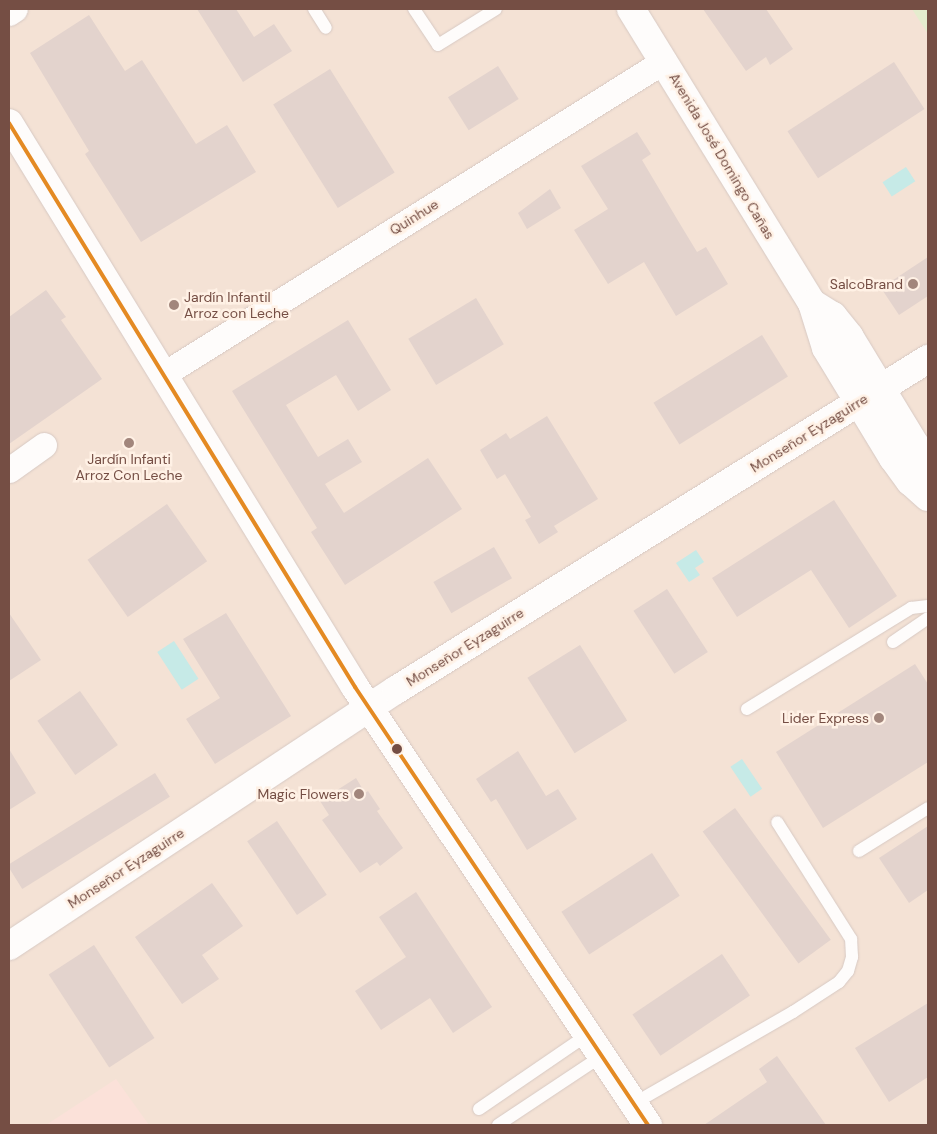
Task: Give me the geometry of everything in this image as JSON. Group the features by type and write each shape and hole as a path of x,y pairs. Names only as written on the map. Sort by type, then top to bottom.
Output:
{"street":[{"path":"9,13 15,9"},
{"name":"Avenida José Domingo Cañas","path":"631,9 812,303 826,348 916,446 928,477"},
{"name":"Quinhue","path":"164,374 664,61"},
{"path":"9,123 368,708 640,1114"},
{"name":"Monseñor Eyzaguirre","path":"9,946 368,708 928,359"},
{"name":"Avenida José Domingo Cañas","path":"870,395 901,470 928,497"},
{"path":"9,470 44,445"}],"lane":[{"path":"314,9 326,28"},
{"path":"414,9 438,45 496,9"},
{"path":"746,709 911,608 928,606"},
{"path":"893,642 928,618"},
{"path":"859,851 928,808"},
{"path":"640,1114 839,982 848,971 852,957 851,939 777,822"},
{"path":"479,1109 594,1046"},
{"path":"498,1125 594,1046"}],"shaded area":[{"path":"9,9 928,9 928,1125 9,1125"},
{"path":"116,1079 149,1125 46,1125"}],"green space":[{"path":"912,9 928,9 928,34"}],"water":[{"path":"906,167 915,181 892,197 883,182"},
{"path":"696,550 704,562 695,568 700,575 689,582 676,563"},
{"path":"174,641 199,679 182,690 157,652"},
{"path":"742,759 762,789 751,797 730,767"}],"building":[{"path":"197,9 236,9 254,37 274,24 292,51 243,82"},
{"path":"703,9 766,9 793,49 770,65 766,57 746,71"},
{"path":"89,15 125,71 142,60 196,144 227,125 256,172 141,242 85,154 89,151 30,53"},
{"path":"894,62 924,109 818,178 787,131"},
{"path":"498,66 519,99 469,130 448,97"},
{"path":"330,69 395,172 338,208 273,105"},
{"path":"637,132 651,154 642,160 677,219 697,252 706,247 728,284 676,316 644,262 608,284 574,230 608,209 581,166"},
{"path":"550,189 561,208 527,229 518,213"},
{"path":"928,257 928,296 899,315 881,288"},
{"path":"46,290 66,317 61,320 102,379 9,444 9,317"},
{"path":"476,298 504,344 436,385 408,339"},
{"path":"348,320 391,390 358,411 336,375 286,405 318,457 348,439 362,462 325,484 344,513 428,458 462,509 345,585 311,532 317,528 232,391"},
{"path":"762,335 788,377 679,444 653,403"},
{"path":"547,416 598,499 554,526 558,532 539,544 525,520 531,517 505,474 497,479 480,450 506,433 510,439"},
{"path":"834,500 897,596 849,628 811,570 737,617 712,578"},
{"path":"167,504 207,561 128,617 88,560"},
{"path":"494,547 512,578 451,613 433,582"},
{"path":"667,589 708,652 674,674 633,611"},
{"path":"9,613 41,660 9,681"},
{"path":"226,613 291,716 215,764 186,719 220,698 183,639"},
{"path":"580,645 627,720 575,753 527,678"},
{"name":"Lider Express","path":"915,664 928,684 928,762 823,828 776,752"},
{"path":"80,691 118,745 75,775 37,721"},
{"path":"9,749 36,793 9,810"},
{"path":"518,751 546,796 558,789 577,819 527,850 496,799 491,802 476,779"},
{"path":"155,773 170,797 22,889 9,868 9,864"},
{"path":"356,778 365,793 368,791 380,809 377,811 403,848 380,866 377,862 360,873 322,820 329,815 320,801"},
{"path":"735,808 831,940 798,963 703,832"},
{"path":"277,821 327,895 297,915 247,841"},
{"path":"928,826 928,890 909,903 879,858"},
{"path":"652,853 680,896 589,955 561,912"},
{"path":"212,883 243,926 202,955 219,979 182,1004 135,937"},
{"path":"416,892 492,1007 453,1033 430,998 381,1030 355,991 406,957 379,917"},
{"path":"94,945 154,1038 109,1068 49,974"},
{"path":"722,954 750,995 660,1056 632,1014"},
{"path":"928,1003 928,1077 889,1102 855,1048"},
{"path":"777,1056 826,1125 704,1125 767,1082 759,1069"}],"transit line":[{"path":"9,123 355,687 648,1125"}],"place":[{"name":"SalcoBrand","path":"913,284"},
{"name":"Jardín Infantil Arroz con Leche","path":"174,305"},
{"name":"Jardín Infanti Arroz Con Leche","path":"129,443"},
{"name":"Lider Express","path":"879,718"},
{"name":"Magic Flowers","path":"359,794"}]}
